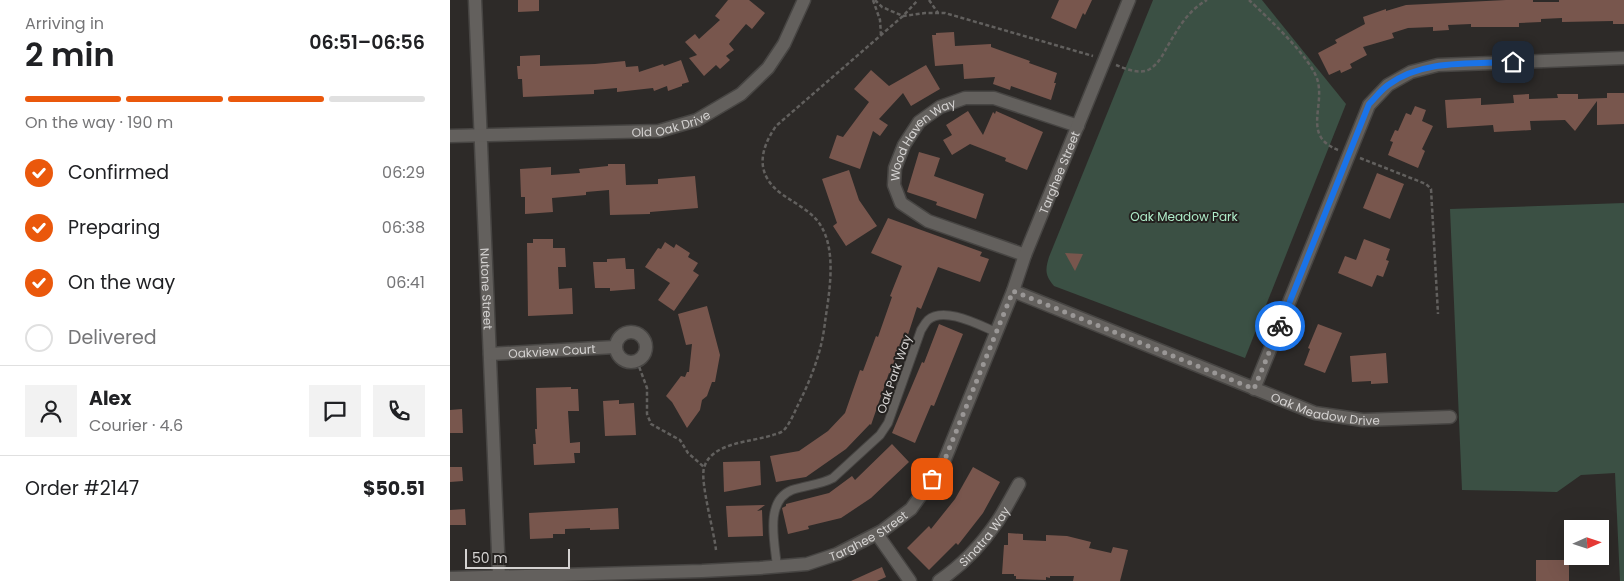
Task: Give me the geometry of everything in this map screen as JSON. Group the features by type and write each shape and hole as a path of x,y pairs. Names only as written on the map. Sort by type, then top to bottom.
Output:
{"street":[{"name":"Nutone Street","path":"475,0 499,576"},
{"name":"Old Oak Drive","path":"450,136 659,131 697,120 741,94 768,68 784,44 804,0"},
{"name":"Targhee Street","path":"450,578 499,576 702,576 807,564 837,554 877,534 911,508 943,464 1013,291 1025,255 1129,0"},
{"path":"1254,389 1369,104 1388,85 1411,72 1438,65 1624,58"},
{"name":"Wood Haven Way","path":"1025,255 928,221 901,203 894,185 895,168 904,145 919,122 940,107 965,98 994,98 1078,126"},
{"name":"Oak Meadow Drive","path":"1013,291 1315,413 1363,420 1450,417"},
{"name":"Oakview Court","path":"631,331 640,334 644,338 646,347 642,357 637,361 628,362 619,357 615,347 618,337 622,334 631,331"},
{"name":"Oakview Court","path":"490,354 615,347"},
{"name":"Sinatra Way","path":"939,581 948,575 979,545 997,522 1019,484"},
{"path":"877,534 910,581"}],"lane":[{"name":"Oak Park Way","path":"777,567 773,516 776,505 782,495 793,490 826,482 833,478 880,435 888,423 921,330 928,320 938,315 951,315 996,332"}],"path":[{"path":"874,0 882,7 903,16 945,13 1104,59 1122,68 1136,71 1150,70 1160,60 1185,18 1197,6 1207,0"},
{"path":"874,0 882,35"},
{"path":"716,550 704,488 704,467 713,454 724,446 762,439 782,432 793,416 812,377 824,330 830,284 830,255 822,226 812,214 781,193 771,183 761,159 768,139 776,126 882,35 918,0"},
{"path":"929,0 938,13"},
{"path":"637,361 647,388 647,414 651,424 680,440 688,453 704,467"}],"green space":[{"name":"Oak Meadow Park","path":"1153,0 1262,0 1346,104 1245,358 1054,286 1047,275 1046,269 1049,257"},
{"path":"1624,203 1624,581 1620,581 1615,473 1581,475 1557,492 1462,490 1450,209"}],"building":[{"path":"518,0 539,0 539,11 518,12"},
{"path":"728,0 749,0 765,13 752,29 746,24 729,44 734,50 726,56 730,60 720,69 716,65 704,76 689,58 697,55 685,42 695,34 699,39 720,20 715,16"},
{"path":"1059,0 1092,0 1085,15 1083,13 1076,29 1051,18"},
{"path":"1506,0 1559,2 1559,0 1624,0 1624,24 1613,24 1613,21 1562,22 1562,18 1541,19 1541,22 1519,23 1519,27 1471,27 1471,24 1448,25 1449,30 1433,31 1433,27 1408,28 1392,33 1394,38 1363,47 1367,55 1350,64 1352,68 1341,73 1340,70 1329,75 1318,53 1337,43 1335,40 1365,24 1363,17 1386,9 1386,11 1406,5"},
{"path":"954,32 955,46 991,44 991,47 1057,73 1051,100 1011,86 1010,90 993,84 995,77 964,79 963,64 935,66 932,35"},
{"path":"540,55 540,66 625,61 626,67 638,66 639,72 681,60 689,82 668,91 667,86 654,91 653,88 617,92 617,88 594,90 594,94 523,97 522,79 518,79 517,66 520,66 520,56"},
{"path":"926,65 940,89 911,106 903,93 879,119 888,125 880,136 873,131 860,169 829,158 837,135 843,137 869,102 854,89 871,70 889,86"},
{"path":"1607,93 1624,93 1624,124 1597,125 1597,101 1575,131 1565,120 1530,121 1531,130 1494,132 1493,125 1447,128 1445,100 1481,98 1481,105 1514,103 1513,95 1529,94 1529,99 1558,98 1557,94 1578,94 1578,99 1607,98"},
{"path":"1415,106 1426,110 1422,121 1433,126 1422,149 1425,151 1418,168 1388,155 1393,142 1390,141 1395,130 1398,131 1406,113 1411,115"},
{"path":"968,111 983,135 993,112 995,114 996,111 1043,132 1027,170 1005,161 1006,158 970,144 952,155 943,140 952,135 946,125"},
{"path":"919,152 940,158 934,176 984,194 976,219 936,205 937,202 907,192"},
{"path":"608,164 625,164 626,185 658,184 658,179 695,176 698,208 650,212 650,214 610,215 609,190 586,192 586,195 552,198 553,212 525,214 525,197 521,197 520,169 551,167 551,175 580,173 579,169 608,166"},
{"path":"849,170 859,200 877,226 846,246 833,226 837,223 822,179"},
{"path":"1377,173 1404,184 1390,219 1363,208"},
{"path":"888,218 982,252 980,256 989,259 980,282 938,267 921,309 917,307 906,341 903,340 891,374 889,373 871,425 846,449 806,477 776,482 770,456 799,451 828,431 845,413 860,370 863,371 876,336 878,337 892,297 890,296 902,266 871,253"},
{"path":"533,239 553,239 553,248 565,248 566,267 558,267 559,289 572,288 573,314 528,316 527,243 533,243"},
{"path":"1364,239 1390,249 1386,260 1389,261 1383,277 1377,275 1372,287 1338,273 1345,256 1356,260"},
{"path":"665,242 674,248 676,244 690,253 688,257 698,263 693,271 699,275 674,311 658,300 670,283 645,267 658,248 661,249"},
{"path":"1065,253 1083,254 1075,271"},
{"path":"625,258 626,269 634,269 635,289 610,291 610,288 595,288 593,262 607,262 607,259"},
{"path":"707,306 720,355 715,382 712,382 707,396 702,400 700,410 687,428 672,402 666,396 681,376 685,377 687,372 689,372 692,344 686,345 678,314"},
{"path":"939,324 963,334 934,406 931,405 915,443 892,433 922,362 924,363"},
{"path":"1318,324 1342,333 1325,373 1304,365 1310,349 1308,348"},
{"path":"1386,353 1388,383 1371,384 1371,381 1352,382 1350,356"},
{"path":"571,387 571,389 578,389 579,411 568,411 570,443 580,442 580,453 574,453 575,463 534,465 533,444 536,444 535,429 537,429 536,388"},
{"path":"619,400 619,404 634,403 636,435 605,436 603,401"},
{"path":"462,409 463,433 450,433 450,410"},
{"path":"892,444 909,462 871,498 841,518 808,526 809,529 788,534 782,508 786,504 829,493 852,476 855,480"},
{"path":"760,461 761,485 724,492 723,462"},
{"path":"450,467 462,467 463,481 450,482"},
{"path":"973,467 1000,482 983,513 958,545 956,543 929,570 907,548 929,526 931,529 955,499"},
{"path":"765,505 757,511 762,510 763,536 728,537 726,506"},
{"path":"618,508 619,529 565,529 565,534 553,534 553,538 530,539 529,513"},
{"path":"465,509 466,525 450,525 450,510"},
{"path":"1008,533 1023,534 1023,540 1046,541 1046,535 1067,536 1091,542 1089,548 1111,553 1113,547 1128,550 1120,581 1073,581 1074,576 1050,576 1050,578 1046,577 1046,580 1016,579 1014,574 1002,574 1004,545 1008,545"},
{"path":"1536,560 1564,560 1564,565 1569,565 1569,581 1536,581"},
{"path":"882,567 886,577 877,581 851,581"}],"way so far":[{"path":"932,479 943,464 1013,291 1254,389 1280,326"}],"route":[{"path":"1280,326 1369,104 1388,85 1411,72 1438,65 1513,62"}]}
